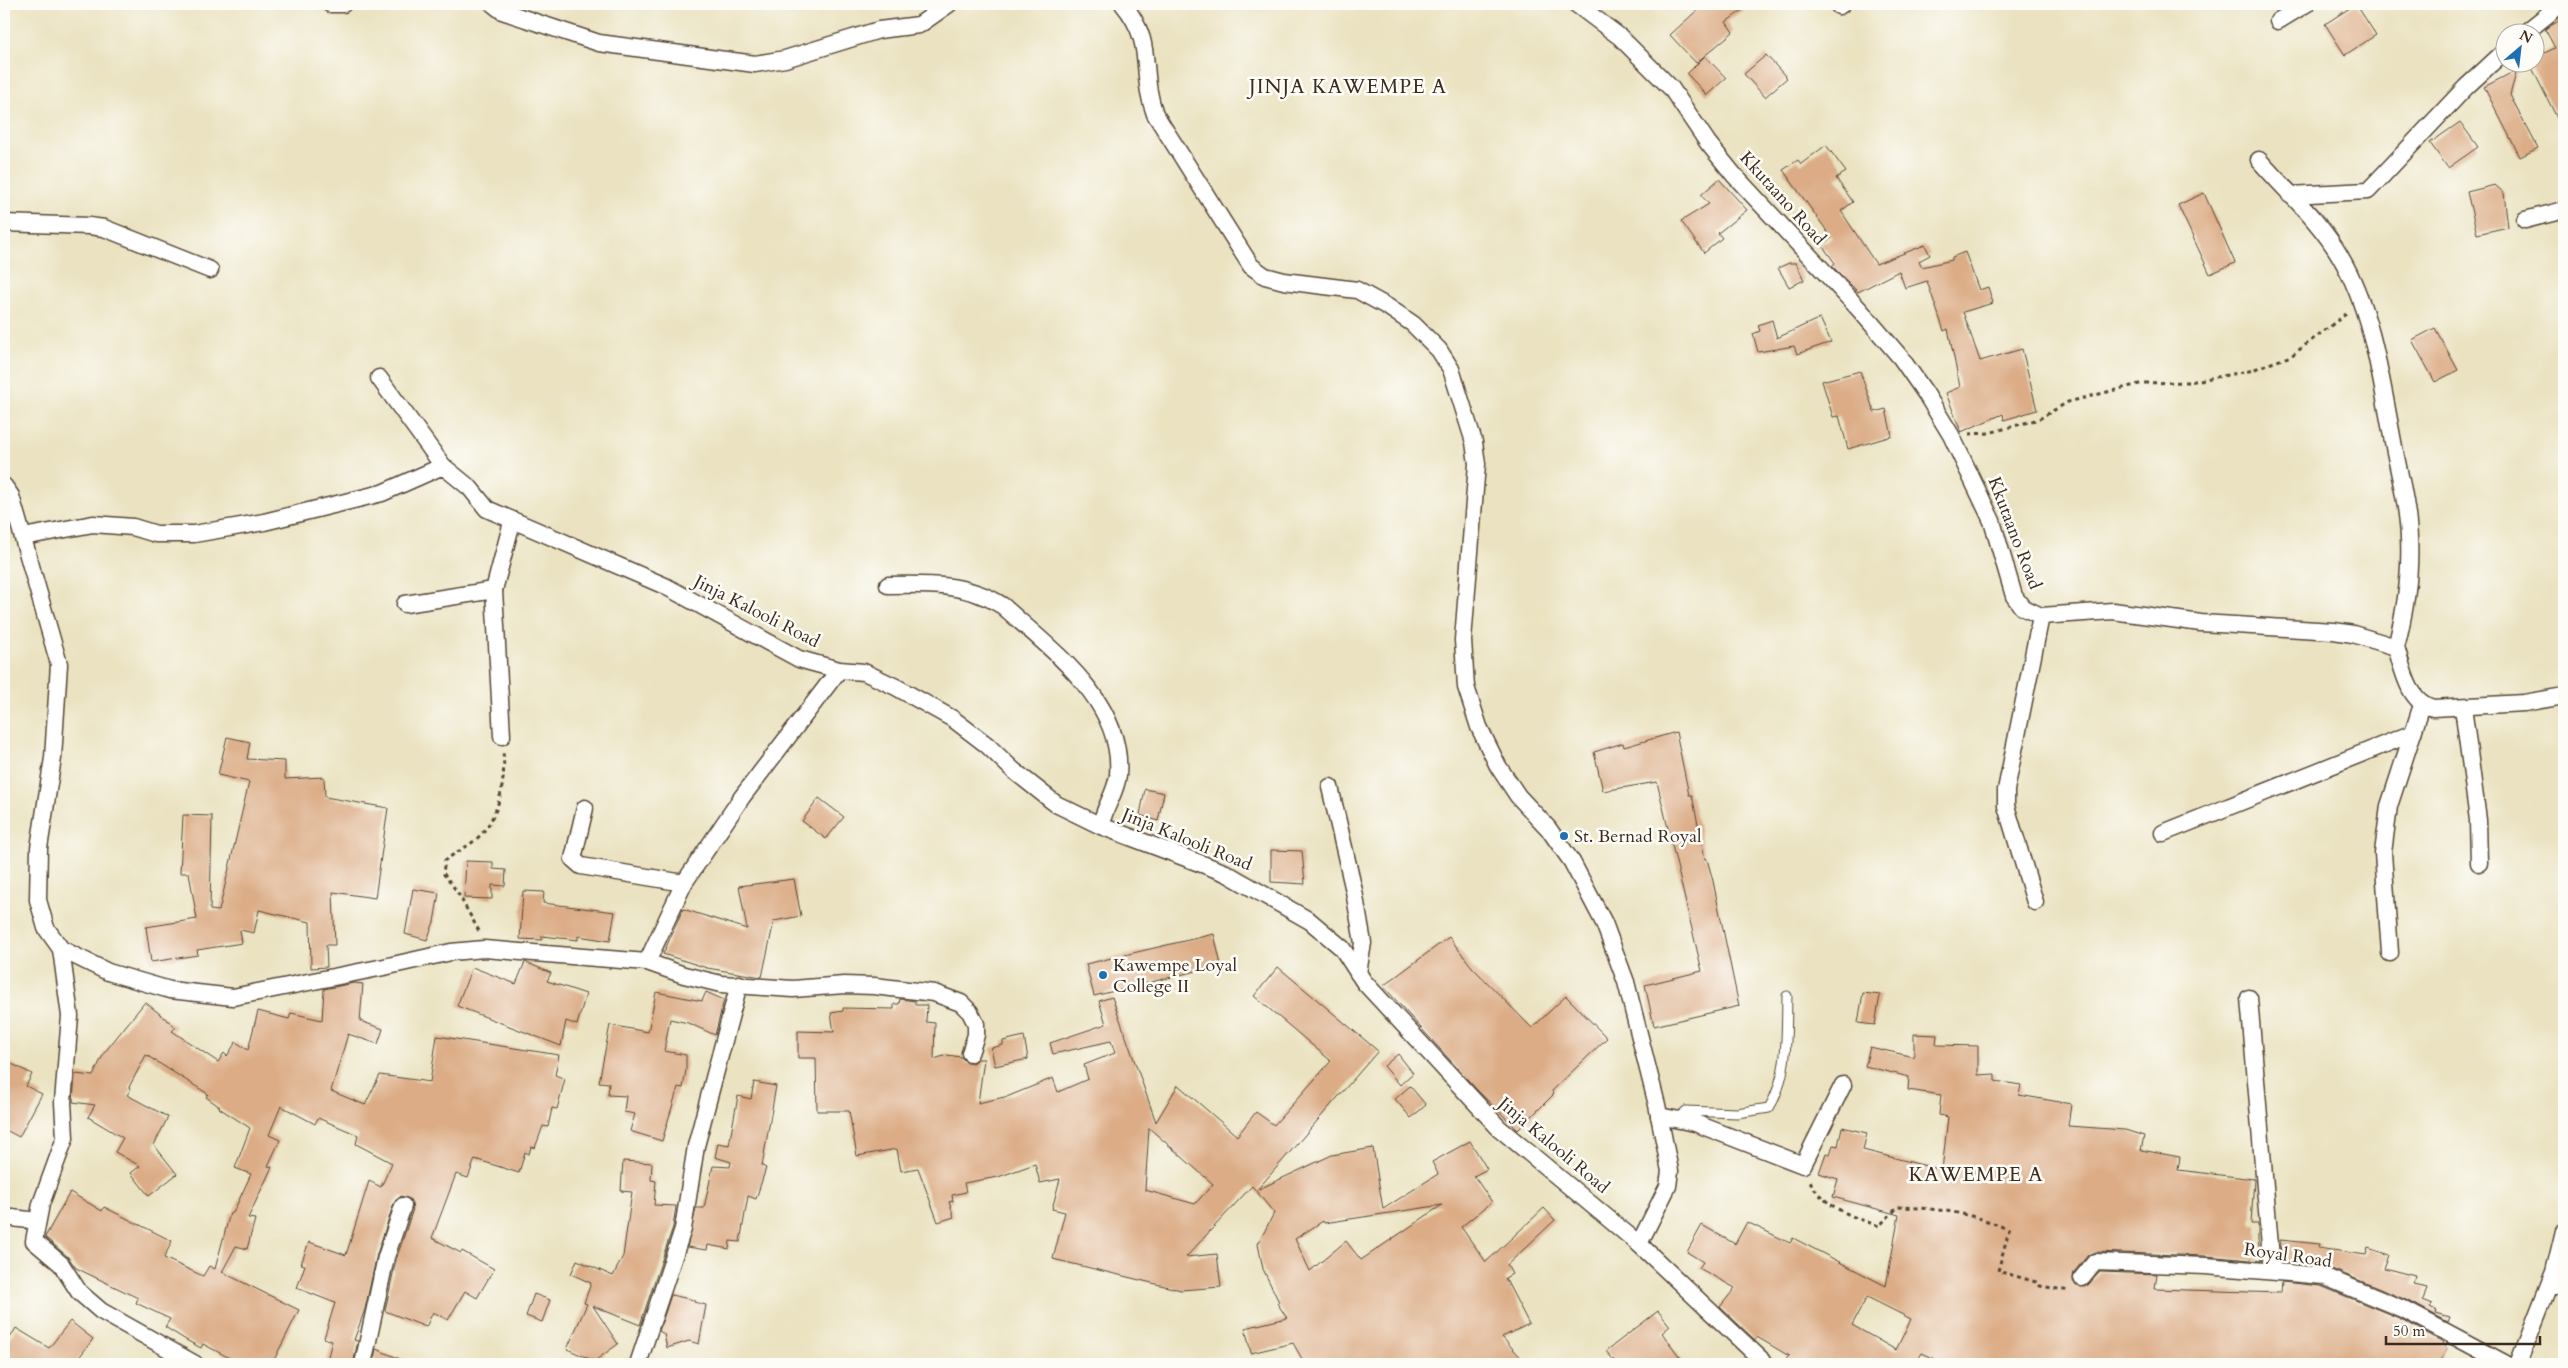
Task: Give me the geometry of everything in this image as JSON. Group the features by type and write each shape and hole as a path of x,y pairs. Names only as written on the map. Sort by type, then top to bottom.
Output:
{"street":[{"path":"330,4 343,4"},
{"path":"493,4 502,11 600,43 755,64 786,59 879,30 918,26 948,4"},
{"path":"1123,4 1142,34 1149,98 1156,114 1251,266 1265,276 1284,281 1357,290 1388,307 1413,324 1439,350 1451,369 1474,442 1477,464 1463,640 1466,687 1479,727 1498,766 1518,796 1548,828 1572,862 1604,923 1626,982 1659,1116 1670,1171 1668,1186 1639,1244"},
{"name":"Kkutaano Road","path":"1576,4 1620,37 1671,88 1708,143 1734,175 1901,358 1951,435 1992,521 2014,596 2022,607 2041,616"},
{"path":"2278,21 2306,4"},
{"path":"2538,22 2561,4"},
{"path":"2290,195 2368,191 2466,87 2496,59"},
{"path":"2259,160 2330,241 2341,257 2360,301 2385,395 2407,511 2409,575 2396,647 2415,698 2422,705 2433,708 2524,703 2564,696"},
{"path":"2525,220 2564,210"},
{"path":"4,223 104,228 210,270"},
{"name":"Jinja Kalooli Road","path":"379,378 443,466 470,488 487,510 665,586 799,659 838,670 864,672 923,701 987,745 1013,770 1056,804 1101,826 1226,873 1310,921 1342,948 1358,973 1499,1128 1639,1244 1766,1364"},
{"path":"23,537 93,524 133,527 156,534 194,534 264,522 382,493 443,466"},
{"path":"4,486 11,496 58,664 53,758 40,848 38,900 46,928 61,949 70,1016 63,1102 65,1138 37,1222 34,1241 61,1264 79,1292 101,1312 195,1364"},
{"path":"502,736 494,590 512,522"},
{"path":"888,585 932,584 990,597 1003,606 1073,672 1091,692 1103,712 1115,744 1118,775 1110,804 1102,816 1101,826"},
{"path":"405,604 494,590"},
{"path":"2035,902 2006,806 2006,790 2041,616 2113,610 2201,624 2334,631 2353,634 2396,647"},
{"path":"647,962 684,883 742,797 838,670"},
{"path":"2390,953 2383,853 2389,806 2422,705"},
{"path":"2463,707 2478,820 2479,863"},
{"path":"2163,833 2413,733"},
{"path":"1330,787 1363,943 1358,973"},
{"path":"585,808 573,859 581,866 684,883"},
{"path":"61,949 108,972 170,990 234,997 384,968 450,952 489,949 647,962 684,975 721,984 786,989 874,986 934,993 961,1003 970,1012 976,1030 974,1045 970,1054"},
{"path":"638,1364 683,1229 696,1146 739,984"},
{"path":"2249,998 2272,1270"},
{"path":"1659,1116 1695,1122 1803,1165 1843,1085"},
{"path":"363,1364 386,1257 403,1206"},
{"path":"4,1217 37,1222"},
{"path":"2518,1364 2556,1289 2564,1231"},
{"name":"Royal Road","path":"2082,1278 2095,1262 2272,1270 2323,1276 2405,1310 2506,1364"}],"lane":[{"path":"1677,1119 1686,1111 1737,1113 1769,1108 1779,1092 1785,1058 1787,996"}],"path":[{"path":"1951,435 1989,433 2039,420 2068,402 2143,383 2189,382 2249,371 2291,356 2331,327 2360,301"},
{"path":"489,949 456,890 443,873 445,860 475,840 495,814 505,770 502,736"},
{"path":"1803,1165 1815,1191 1844,1214 1879,1226 1898,1207 1937,1208 1995,1222 2009,1230 1998,1271 2036,1282 2040,1286 2070,1291 2082,1278"}],"building":[{"path":"1704,4 1751,4 1726,22 1733,32 1696,63 1670,35"},
{"path":"2356,4 2376,35 2345,55 2325,24"},
{"path":"2564,18 2564,132 2534,72 2546,72 2546,52 2555,48 2546,28"},
{"path":"1766,55 1787,78 1765,97 1744,74"},
{"path":"1705,56 1726,78 1707,95 1687,74"},
{"path":"2516,72 2510,95 2538,148 2520,157 2484,87"},
{"path":"2460,122 2478,147 2448,168 2430,143"},
{"path":"1826,145 1846,172 1836,178 1853,202 1841,211 1876,264 1925,245 1930,255 1919,261 1922,267 1952,260 1952,257 1965,252 1979,290 1988,287 1993,303 1963,312 1980,361 2022,349 2037,410 2004,420 2003,414 1961,432 1946,393 1960,387 1948,329 1944,331 1927,281 1905,288 1899,271 1858,292 1832,266 1835,263 1821,244 1832,238 1783,170 1798,160 1801,164"},
{"path":"1719,179 1747,210 1718,233 1722,238 1704,253 1681,221 1709,204 1701,195"},
{"path":"2495,185 2504,193 2508,227 2477,234 2467,192"},
{"path":"2204,193 2235,263 2210,274 2178,205"},
{"path":"1789,263 1796,263 1804,280 1789,287 1778,268"},
{"path":"1820,318 1831,342 1797,354 1794,346 1758,352 1753,334 1760,331 1758,325 1772,320 1777,338"},
{"path":"2435,328 2458,370 2435,382 2412,340"},
{"path":"1860,371 1874,412 1886,409 1892,436 1848,449 1839,416 1833,417 1822,381"},
{"path":"1676,732 1689,795 1692,795 1705,859 1707,859 1713,881 1739,1006 1654,1026 1645,985 1702,971 1657,782 1603,791 1594,752 1623,743 1624,747"},
{"path":"227,737 250,742 247,759 285,761 285,779 324,777 325,797 388,808 375,898 333,892 335,945 326,945 327,967 311,968 310,922 259,910 254,933 240,930 242,943 197,950 198,955 151,962 146,927 197,919 189,873 180,873 183,815 212,816 210,910 219,911 249,782 218,775"},
{"path":"1145,789 1164,793 1158,821 1140,815"},
{"path":"819,798 844,817 826,839 802,821"},
{"path":"1271,850 1302,851 1305,884 1271,882"},
{"path":"466,861 493,862 493,869 506,870 505,886 492,885 492,899 464,898"},
{"path":"794,879 801,916 774,921 762,977 707,968 663,954 683,909 747,929 739,886"},
{"path":"413,889 439,893 434,922 427,940 405,934"},
{"path":"523,891 544,892 543,903 615,912 610,941 578,936 578,940 542,936 542,940 520,939"},
{"path":"1214,934 1221,965 1094,996 1086,964"},
{"path":"1449,937 1472,967 1532,1028 1566,996 1607,1038 1552,1091 1554,1094 1518,1130 1477,1090 1383,986"},
{"path":"525,962 551,973 547,981 586,994 577,1025 566,1021 561,1046 457,1006 472,967 516,984"},
{"path":"1278,967 1378,1051 1257,1190 1332,1155 1373,1148 1383,1209 1438,1174 1432,1162 1470,1141 1487,1169 1474,1176 1492,1202 1461,1227 1486,1262 1544,1208 1555,1220 1507,1265 1512,1274 1505,1278 1529,1324 1502,1337 1527,1364 1305,1364 1293,1343 1251,1353 1245,1328 1287,1318 1277,1303 1279,1302 1263,1269 1258,1244 1274,1213 1252,1186 1186,1257 1217,1254 1221,1287 1181,1290 1053,1259 1065,1212 1052,1209 1060,1179 1040,1183 1035,1164 998,1177 964,1183 966,1192 952,1195 953,1201 949,1202 954,1217 938,1222 918,1168 901,1171 897,1149 857,1156 849,1111 817,1111 816,1058 798,1058 798,1031 834,1032 831,1013 843,1011 843,1008 894,1009 894,1004 899,1004 900,999 915,1001 915,1005 927,1005 926,1022 935,1023 934,1059 947,1055 961,1057 967,1063 972,1063 978,1059 984,1059 978,1103 1009,1096 1053,1078 1058,1092 1088,1079 1084,1065 1115,1053 1111,1041 1053,1054 1050,1043 1106,1024 1099,1001 1112,997 1156,1122 1178,1085 1237,1136 1256,1112 1274,1125 1331,1061 1254,996","holes":["1149,1128 1213,1184 1195,1204 1145,1190","1442,1205 1361,1260 1346,1241 1310,1271 1295,1239 1323,1221 1324,1223"]},
{"path":"354,983 363,984 360,1021 383,1029 378,1044 348,1034 331,1091 365,1105 380,1075 430,1082 437,1036 559,1055 555,1075 565,1079 557,1109 552,1108 548,1127 543,1126 535,1148 531,1147 529,1154 525,1152 519,1173 475,1159 468,1178 456,1174 432,1238 461,1253 462,1251 494,1269 477,1298 465,1291 448,1320 433,1312 426,1327 385,1311 396,1260 413,1209 410,1199 401,1196 394,1203 377,1254 365,1309 354,1340 358,1341 353,1364 326,1364 332,1341 324,1338 335,1303 297,1288 305,1265 301,1264 309,1242 346,1255 369,1181 381,1187 392,1163 356,1144 358,1135 318,1118 315,1124 281,1106 269,1135 280,1140 268,1166 272,1167 248,1218 255,1219 247,1249 236,1246 222,1272 299,1310 272,1364 241,1364 203,1344 201,1348 186,1340 165,1327 170,1319 136,1303 138,1298 76,1268 68,1257 45,1237 70,1192 102,1211 104,1207 172,1241 164,1258 203,1276 209,1266 215,1269 230,1213 233,1213 251,1174 235,1168 250,1128 219,1108 206,1097 208,1094 146,1055 129,1087 131,1089 127,1095 168,1117 154,1145 177,1174 149,1196 131,1173 140,1166 115,1152 123,1138 88,1117 95,1105 73,1102 75,1074 93,1076 104,1053 145,1002 176,1027 172,1031 218,1062 224,1053 227,1056 236,1042 248,1050 258,1011 289,1019 291,1013 322,1020 324,989"},
{"path":"656,992 702,1001 706,992 724,1000 715,1035 688,1023 670,1019 664,1051 686,1055 686,1070 683,1088 678,1087 662,1141 630,1131 635,1114 624,1112 626,1096 608,1095 609,1083 599,1082 610,1025 648,1032"},
{"path":"1863,993 1880,995 1875,1025 1858,1023"},
{"path":"1914,1034 1937,1035 1936,1045 1978,1046 1978,1075 1995,1074 1995,1081 2021,1085 2019,1095 2071,1104 2068,1126 2125,1130 2144,1136 2141,1150 2180,1157 2178,1170 2254,1179 2251,1224 2258,1224 2261,1261 2206,1256 2095,1252 2088,1255 2074,1272 2073,1281 2076,1286 2086,1287 2100,1272 2157,1274 2155,1289 2281,1293 2282,1282 2321,1286 2401,1319 2443,1342 2442,1344 2447,1348 2438,1364 1946,1364 1922,1353 1917,1361 1923,1364 1781,1364 1789,1356 1757,1337 1755,1340 1720,1307 1735,1288 1699,1268 1703,1262 1687,1252 1702,1225 1735,1244 1747,1222 1790,1243 1793,1238 1886,1286 1899,1215 1833,1197 1838,1179 1819,1173 1826,1153 1830,1154 1833,1145 1838,1146 1842,1127 1867,1133 1863,1150 1942,1170 1948,1117 1939,1115 1941,1095 1908,1090 1909,1077 1865,1066 1870,1047 1914,1057","holes":["1867,1297 1911,1319 1896,1350 1852,1325"]},
{"path":"1024,1036 1028,1059 995,1066 991,1048 1003,1045 1003,1041"},
{"path":"1398,1054 1413,1073 1400,1085 1384,1066"},
{"path":"4,1060 32,1074 26,1086 42,1094 19,1137 4,1129"},
{"path":"754,1082 776,1086 762,1166 766,1168 756,1199 748,1196 740,1242 730,1241 729,1249 708,1245 707,1250 687,1247 696,1208 704,1208 713,1166 730,1167 731,1162 715,1157 718,1143 729,1145 738,1096 751,1099"},
{"path":"1410,1086 1426,1105 1411,1118 1395,1099"},
{"path":"623,1161 652,1163 651,1180 656,1181 654,1205 676,1206 673,1227 640,1325 593,1306 618,1344 595,1361 567,1349 587,1304 584,1303 591,1283 571,1274 577,1260 613,1276 623,1256 632,1192 621,1191"},
{"path":"2280,1240 2320,1244 2319,1248 2366,1255 2368,1248 2389,1255 2384,1268 2415,1276 2413,1284 2427,1287 2423,1300 2433,1304 2431,1307 2437,1310 2436,1313 2450,1317 2448,1322 2409,1301 2327,1267 2281,1262"},
{"path":"534,1294 550,1300 542,1322 526,1316"},
{"path":"671,1295 694,1300 694,1302 706,1305 699,1344 689,1341 667,1348 664,1334 659,1331"},
{"path":"1658,1311 1670,1326 1662,1333 1685,1364 1617,1364 1606,1351"},
{"path":"70,1321 93,1339 76,1364 15,1364 4,1358 4,1348 16,1328 49,1348"},
{"path":"376,1349 412,1364 373,1364"}],"place":[{"name":"St. Bernad Royal","path":"1564,836"},
{"name":"Kawempe Loyal College II","path":"1103,975"}],"district":[{"name":"JINJA KAWEMPE A","path":"1348,86"},
{"name":"KAWEMPE A","path":"1976,1174"}]}
